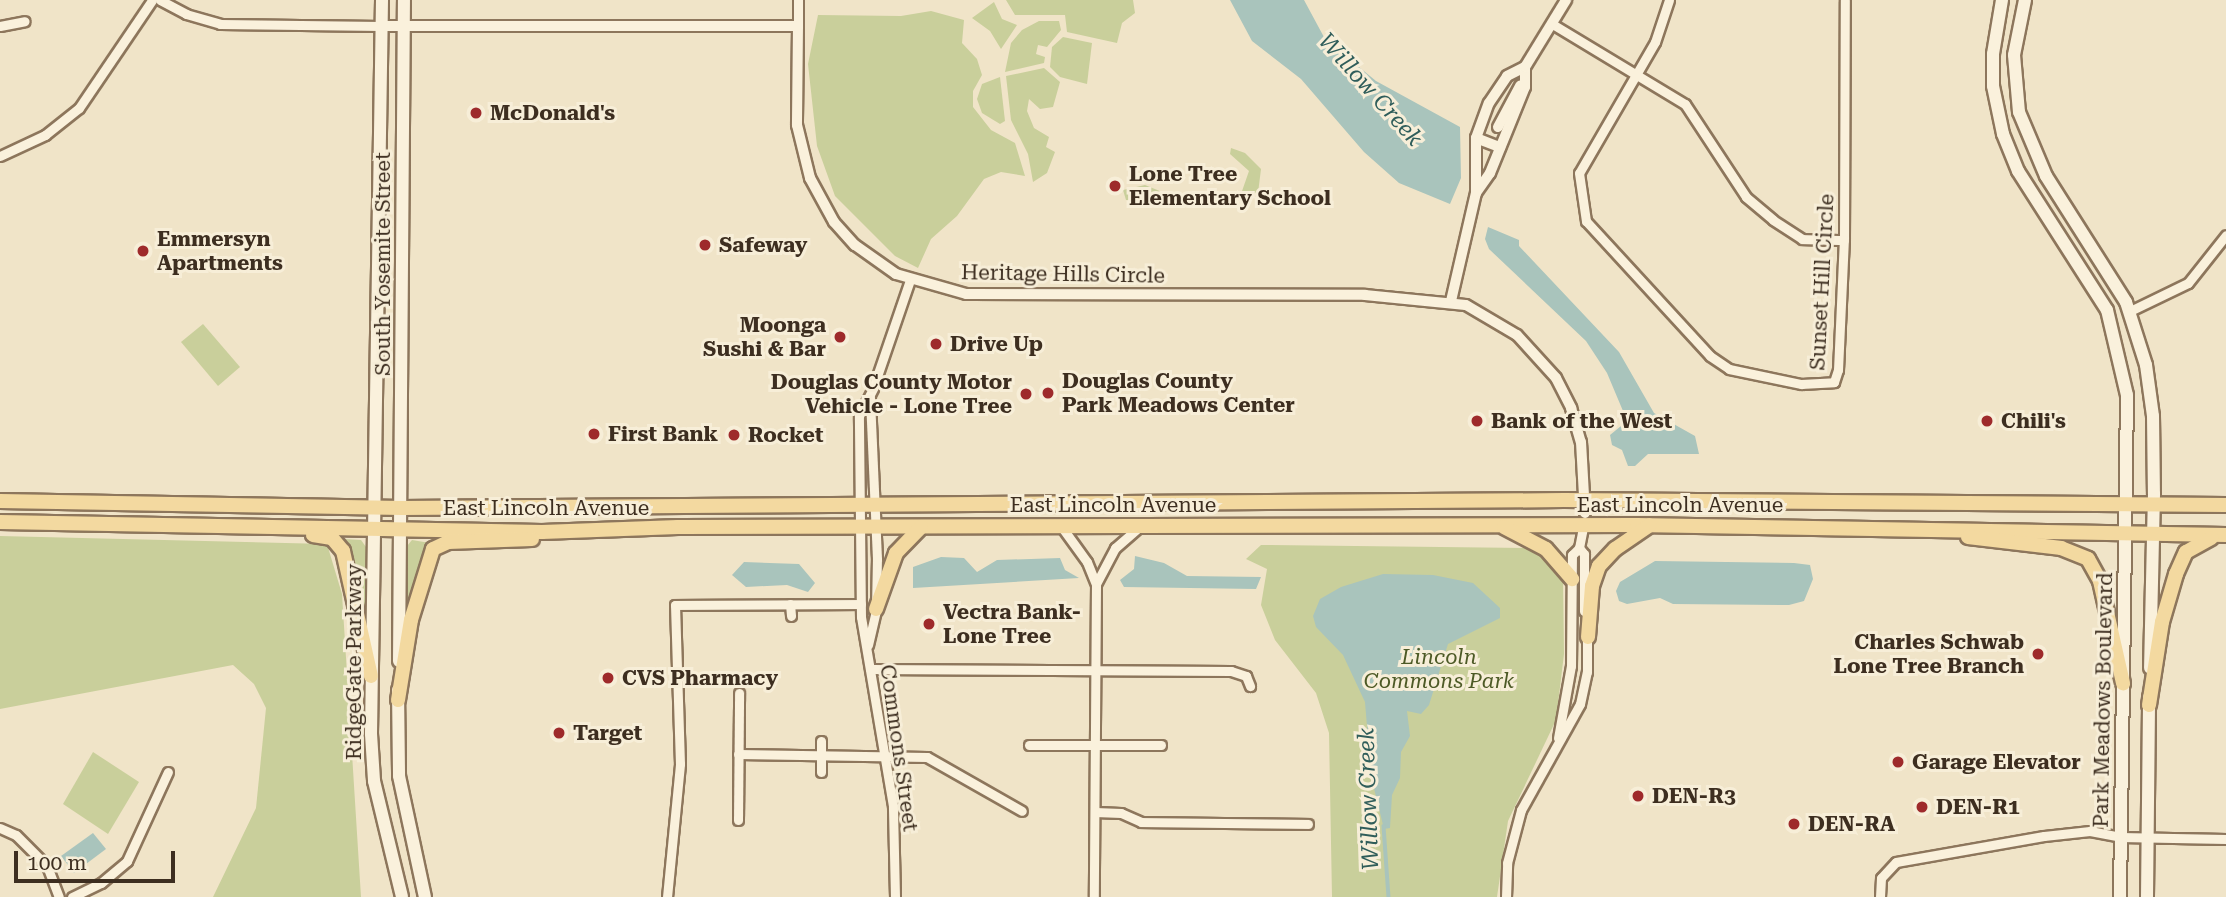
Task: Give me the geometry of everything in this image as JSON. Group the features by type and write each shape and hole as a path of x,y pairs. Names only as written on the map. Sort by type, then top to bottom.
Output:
{"main road":[{"name":"South Yosemite Street","path":"376,508 382,0"},
{"name":"South Yosemite Street","path":"403,528 404,0"},
{"name":"Park Meadows Boulevard","path":"2002,0 1993,54 1998,117 2018,171 2092,282 2112,324 2127,396 2120,897"},
{"path":"2025,0 2014,55 2014,84 2030,146 2111,272 2130,311 2151,394 2154,504 2147,897"},
{"name":"East Lincoln Avenue","path":"0,501 376,508 1585,513 2127,504 2226,505"},
{"name":"RidgeGate Parkway","path":"376,508 371,676 374,781 402,897"},
{"name":"East Lincoln Avenue","path":"0,522 542,532 860,527 1499,525 1585,513 1650,525 2223,535"},
{"path":"163,524 187,534 321,536 335,540 342,551 371,676"},
{"path":"1499,525 1546,549 1572,579"},
{"path":"1588,637 1592,586 1599,566 1615,549 1650,525"},
{"path":"876,609 896,553 922,527"},
{"path":"403,528 398,700 399,776 425,897"},
{"path":"1879,528 2077,552 2096,572 2123,683"},
{"path":"398,700 411,620 433,549 448,542 528,541 542,532"},
{"path":"2149,705 2162,622 2181,561 2197,543 2223,535"}],"street":[{"path":"0,156 45,135 79,108 152,0"},
{"path":"160,0 186,14 220,24 381,26 798,26 798,0"},
{"path":"1451,301 1476,193 1497,134 1525,72 1554,26 1566,0"},
{"path":"1635,73 1655,42 1669,0"},
{"name":"Sunset Hill Circle","path":"1635,73 1579,173 1586,221 1710,356 1729,369 1773,381 1834,382 1844,240 1845,0"},
{"path":"0,26 25,21"},
{"name":"Heritage Hills Circle","path":"798,26 797,125 810,178 834,222 855,244 910,281 948,292 990,296 1365,295 1451,301 1507,328 1556,378 1578,426 1585,513"},
{"path":"1554,26 1685,104 1746,197 1773,220 1802,239 1844,240"},
{"path":"1476,193 1476,138 1486,113 1507,76 1525,72"},
{"path":"1497,134 1525,72"},
{"path":"1486,113 1497,134"},
{"path":"1476,138 1497,134"},
{"path":"2130,311 2188,283 2226,234"},
{"name":"Commons Street","path":"895,897 893,806 861,604 859,416 870,397 910,281"},
{"name":"Commons Street","path":"868,645 876,609 870,397"},
{"path":"1556,747 1571,666 1572,555 1579,548 1585,513"},
{"path":"1061,526 1087,562 1096,584 1094,897"},
{"path":"1096,584 1115,548 1140,526"},
{"path":"1506,897 1507,863 1516,821 1580,704 1588,637 1584,628 1584,554 1579,548"},
{"path":"790,604 791,616"},
{"path":"667,897 680,764 674,605 861,604"},
{"path":"870,669 1231,671 1246,676 1250,686"},
{"path":"738,693 738,820"},
{"path":"821,741 821,772"},
{"path":"1029,745 1161,745"},
{"path":"738,754 884,756 939,762 1022,811"},
{"path":"72,897 101,883 127,861 168,772"},
{"path":"1095,812 1121,813 1141,822 1308,824"},
{"path":"0,828 16,835 47,866 59,897"},
{"path":"1880,897 1880,880 1896,862 2022,842 2044,836 2090,831 2147,839 2226,839"}],"green space":[{"path":"1006,0 1133,0 1135,13 1122,23 1117,43 1067,32 1065,15 1015,15"},
{"path":"994,2 1002,19 1017,25 1001,49 990,31 972,18"},
{"path":"931,11 964,20 962,43 977,59 982,75 973,91 973,107 991,130 1015,143 1025,176 1001,172 984,179 957,216 931,239 918,268 895,256 835,196 817,146 808,64 818,15 901,16"},
{"path":"1039,21 1059,21 1061,30 1047,47 1038,45 1036,54 1045,57 1044,63 1005,72 1011,43 1022,30"},
{"path":"1063,37 1092,43 1087,84 1060,77 1050,67 1052,47"},
{"path":"1044,68 1060,82 1053,107 1040,109 1029,99 1027,111 1034,128 1049,137 1046,147 1055,152 1047,173 1033,182 1028,154 1011,120 1006,76"},
{"path":"1000,77 1005,121 1000,124 982,113 977,99 982,84"},
{"path":"1231,148 1245,153 1261,169 1258,193 1241,194 1249,171 1230,154"},
{"path":"1145,185 1172,196 1176,203 1126,200 1123,190"},
{"path":"203,324 240,367 218,386 181,342"},
{"path":"0,536 327,544 342,594 361,897 213,897 256,808 266,708 254,684 233,665 0,709"},
{"path":"344,539 361,540 366,547 365,610 361,610"},
{"path":"412,540 430,543 410,610 406,609 407,546"},
{"name":"Lincoln Commons Park","path":"1261,545 1528,548 1546,556 1563,578 1564,654 1556,720 1508,821 1497,897 1332,897 1329,733 1316,693 1275,640 1261,605 1267,569 1246,559"},
{"path":"93,752 139,782 108,834 63,804"}],"water":[{"path":"1230,0 1304,0 1325,39 1376,81 1460,127 1461,178 1450,204 1399,183 1364,152 1301,79 1252,41"},
{"path":"1488,227 1519,240 1519,246 1619,352 1654,413 1695,436 1699,454 1648,454 1635,466 1628,466 1622,450 1612,445 1610,435 1621,426 1623,411 1607,373 1586,341 1489,249 1485,239"},
{"path":"1135,556 1164,563 1187,576 1261,577 1256,589 1124,587 1120,580 1134,569"},
{"path":"941,557 964,558 977,572 997,560 1060,558 1065,570 1079,578 913,588 913,567"},
{"path":"1655,561 1794,563 1810,565 1813,579 1804,601 1789,605 1673,604 1660,598 1627,604 1619,601 1616,591 1620,582"},
{"path":"744,562 799,564 815,583 808,592 787,585 746,587 732,575"},
{"path":"1383,574 1433,575 1473,583 1500,608 1500,618 1448,644 1429,705 1421,714 1407,711 1410,736 1401,752 1400,778 1392,795 1390,828 1384,829 1371,776 1365,702 1343,655 1316,627 1313,616 1320,599 1341,587"},
{"path":"93,833 106,849 74,873 61,856"}],"waterway":[{"name":"Willow Creek","path":"1384,826 1389,897"}],"place":[{"name":"McDonald's","path":"476,113"},
{"name":"Lone Tree Elementary School","path":"1115,186"},
{"name":"Safeway","path":"705,245"},
{"name":"Emmersyn Apartments","path":"143,251"},
{"name":"Moonga Sushi & Bar","path":"840,337"},
{"name":"Drive Up","path":"936,344"},
{"name":"Douglas County Park Meadows Center","path":"1048,393"},
{"name":"Douglas County Motor Vehicle - Lone Tree","path":"1026,394"},
{"name":"Bank of the West","path":"1477,421"},
{"name":"Chili's","path":"1987,421"},
{"name":"First Bank","path":"594,434"},
{"name":"Rocket","path":"734,435"},
{"name":"Vectra Bank- Lone Tree","path":"929,624"},
{"name":"Charles Schwab Lone Tree Branch","path":"2038,654"},
{"name":"CVS Pharmacy","path":"608,678"},
{"name":"Target","path":"559,733"},
{"name":"Garage Elevator","path":"1898,762"},
{"name":"DEN-R3","path":"1638,796"},
{"name":"DEN-R1","path":"1922,807"},
{"name":"DEN-RA","path":"1794,824"}]}
